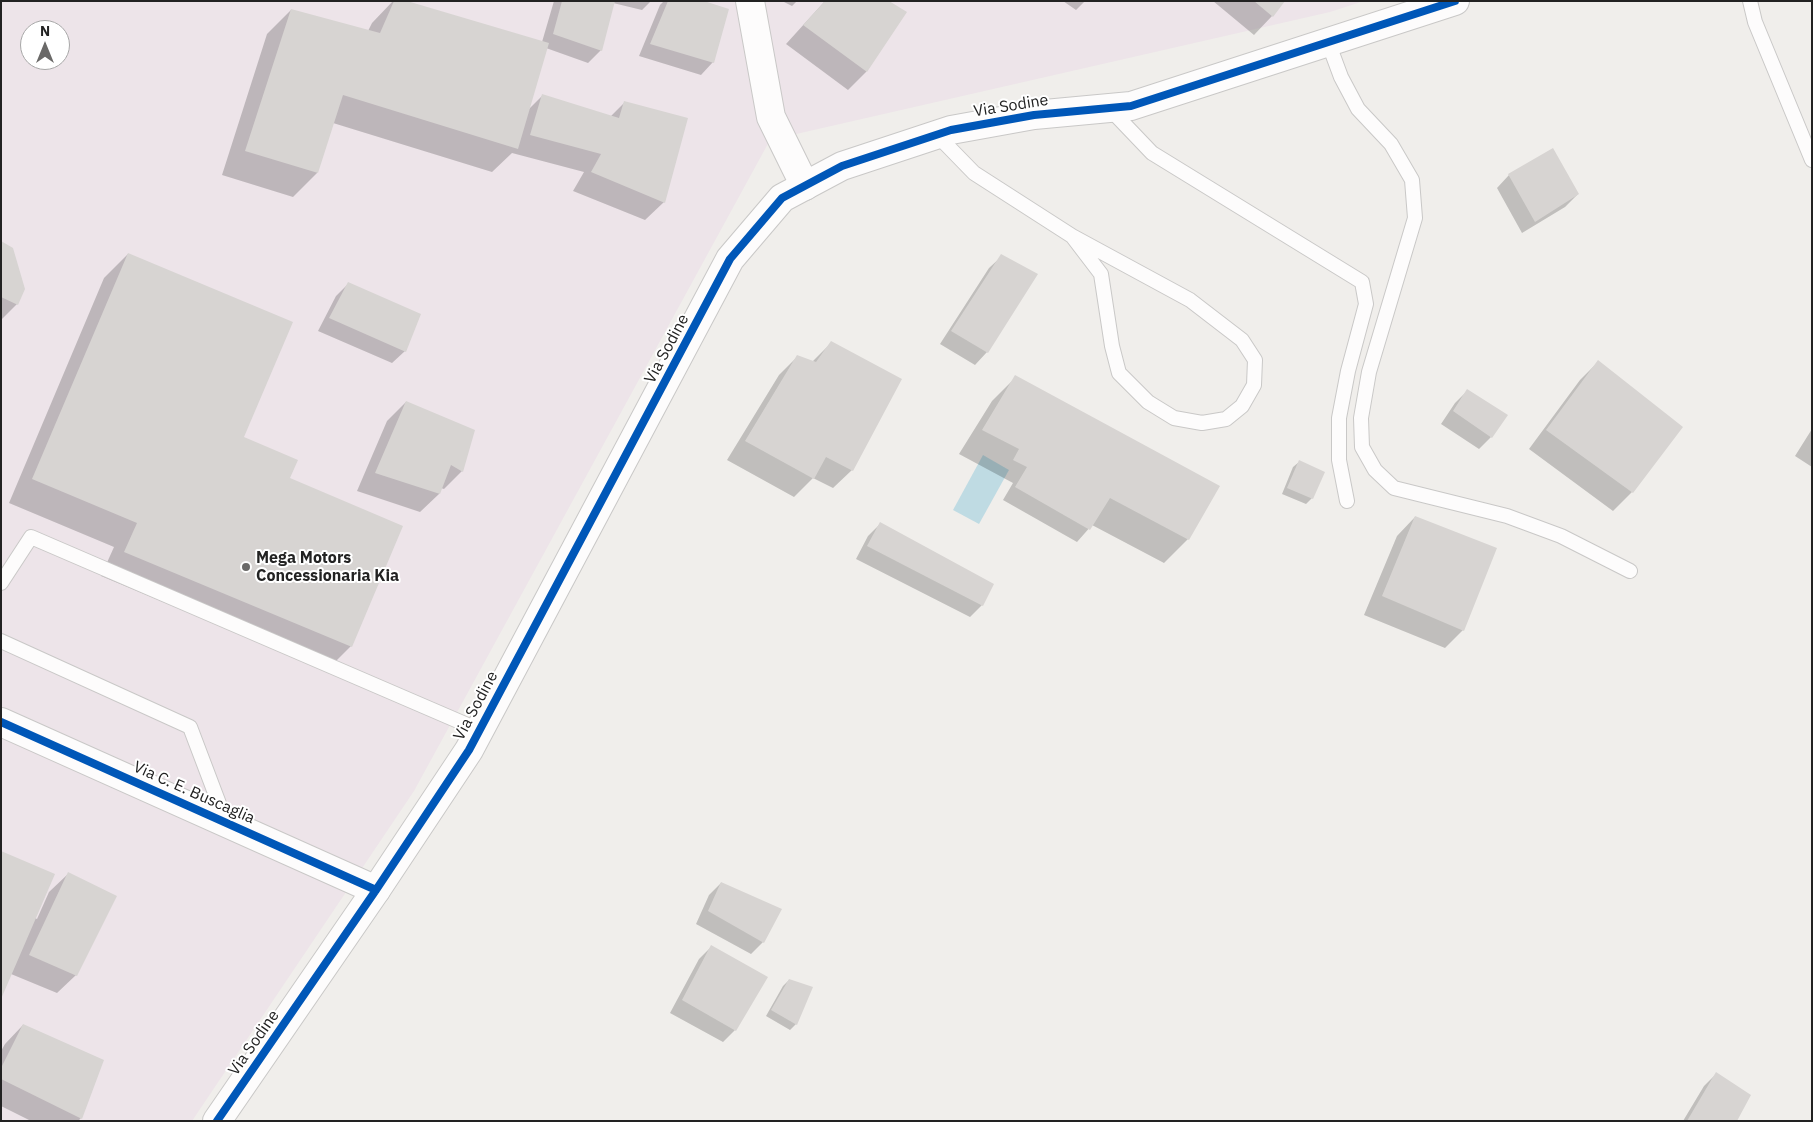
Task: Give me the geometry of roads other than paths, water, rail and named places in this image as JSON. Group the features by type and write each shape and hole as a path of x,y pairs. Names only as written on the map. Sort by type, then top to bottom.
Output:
{"street":[{"path":"750,1 771,117 804,186"},
{"name":"Via Sodine","path":"217,1121 376,890 469,750 730,259 782,198 842,166 950,130 1034,115 1131,106 1456,1"},
{"name":"Via C. E. Buscaglia","path":"1,722 376,890"}],"lane":[{"path":"1750,1 1755,22 1812,160"},
{"path":"1328,42 1341,77 1358,109 1391,144 1412,180 1415,218 1369,372 1361,418 1362,447 1375,470 1394,488 1507,516 1561,536 1630,571"},
{"path":"1109,108 1152,153 1362,282 1366,304 1348,371 1339,418 1339,460 1347,501"},
{"path":"937,135 974,174 1072,236 1190,300 1242,340 1255,360 1254,386 1242,406 1226,419 1202,423 1174,418 1148,402 1119,373 1112,346 1101,274 1072,236"},
{"path":"1,583 31,537 479,730"},
{"path":"1,641 190,727 226,823"}],"water":[{"path":"983,455 1009,470 979,524 953,510"}],"place":[{"name":"Mega Motors Concessionaria Kia","path":"246,567"}]}
